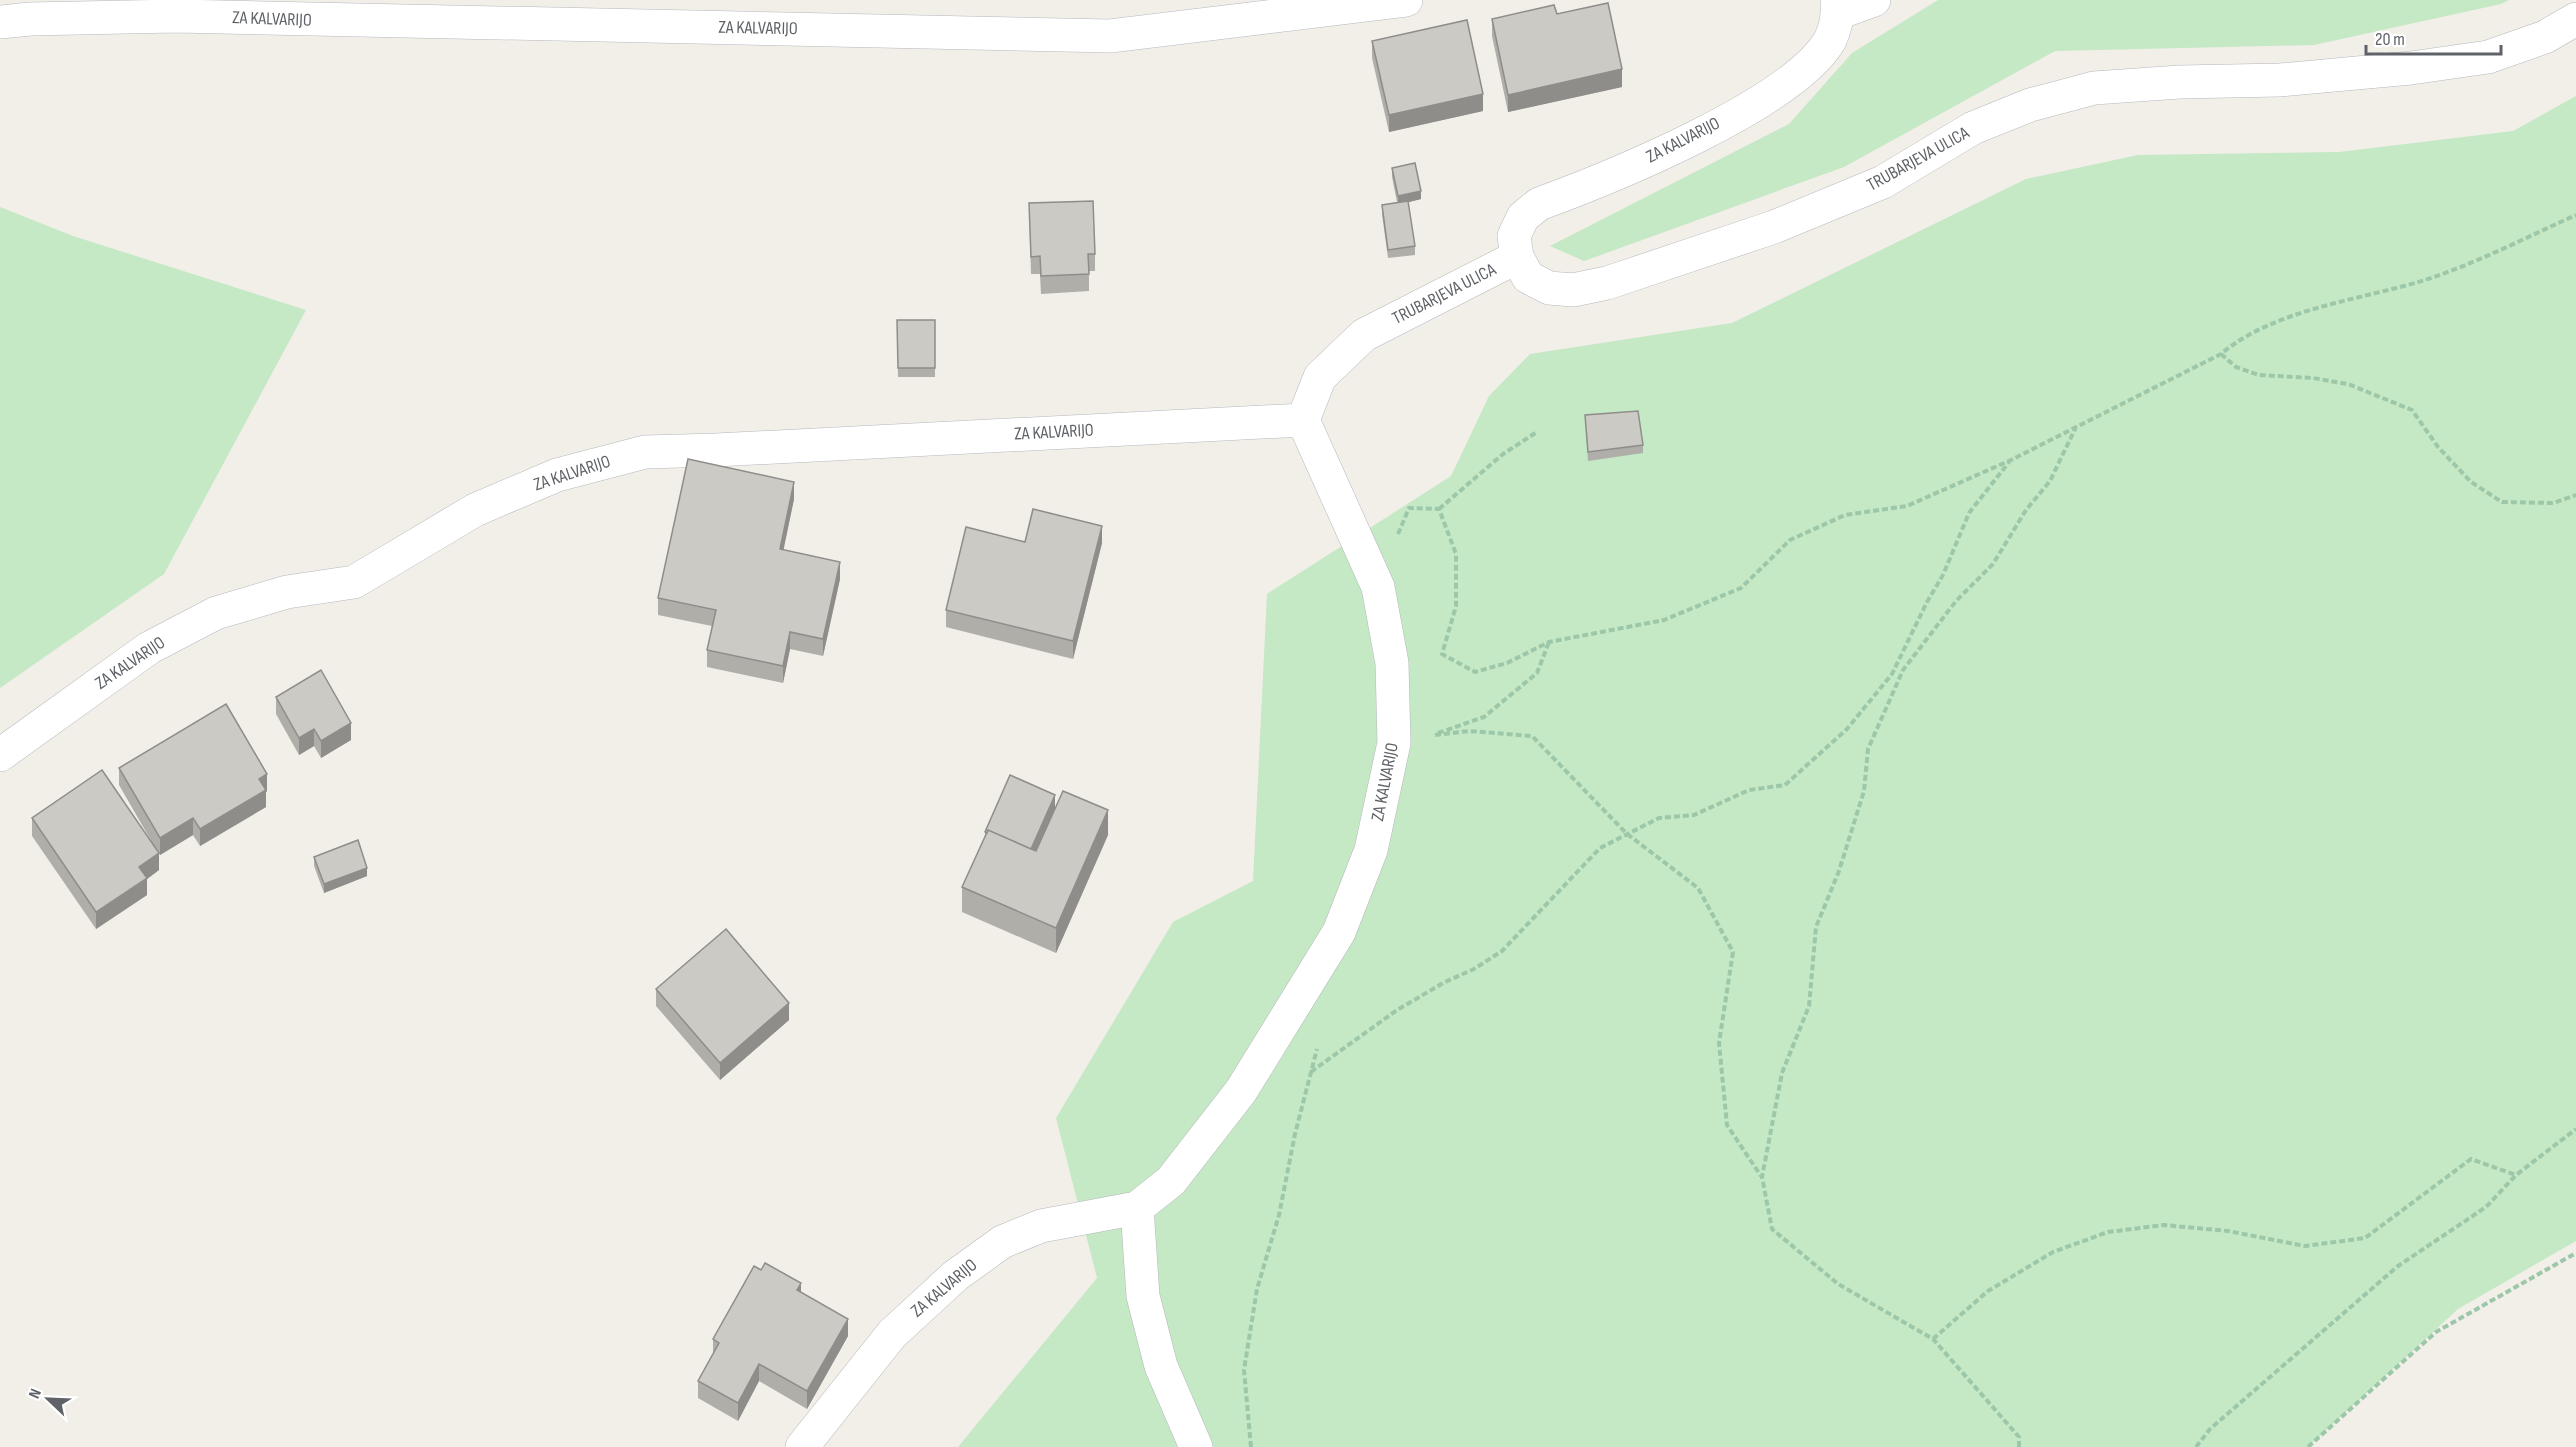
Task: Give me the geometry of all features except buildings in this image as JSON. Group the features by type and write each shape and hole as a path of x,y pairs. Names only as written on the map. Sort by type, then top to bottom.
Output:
{"street":[{"name":"ZA KALVARIJO","path":"0,22 30,19 176,16 1110,36 1406,0"},
{"path":"1838,7 1874,0"},
{"name":"ZA KALVARIJO","path":"1516,257 1514,237 1523,217 1539,204 1673,148 1767,97 1813,61 1830,39 1838,7"},
{"name":"TRUBARJEVA ULICA","path":"1303,420 1320,377 1364,335 1516,257 1528,277 1549,288 1573,290 1607,283 1774,227 1883,182 1973,128 2030,105 2094,88 2180,82 2280,80 2411,68 2488,57 2545,37 2576,19"},
{"name":"ZA KALVARIJO","path":"0,755 149,648 216,613 287,592 354,582 475,510 557,475 590,466 645,452 1303,420 1378,586 1392,663 1394,743 1371,850 1339,932 1241,1091 1171,1181 1137,1208 1041,1226 1002,1242 955,1276 892,1334 802,1447"},
{"path":"1137,1208 1143,1296 1161,1366 1196,1447"}],"path":[{"path":"1439,509 1456,554 1456,606 1442,654 1475,672 1507,663 1549,642 1664,620 1741,588 1790,540 1845,515 1907,506 2011,460 2221,354 2240,338 2295,316 2427,279 2576,215"},
{"path":"2221,354 2236,367 2259,375 2313,378 2348,384 2412,410 2438,447 2471,482 2502,502 2553,503 2576,495"},
{"path":"2019,1447 2019,1437 1933,1339 1838,1284 1772,1229 1762,1177 1782,1073 1809,1006 1816,927 1839,871 1864,791 1868,749 1903,670 1956,601 1993,564 2026,510 2050,481 2076,427"},
{"path":"1378,586 1409,508 1439,509 1503,454 1537,432"},
{"path":"1311,1072 1397,1010 1445,982 1474,969 1502,951 1600,848 1659,818 1694,815 1749,790 1785,785 1846,729 1892,674 1927,602 1943,575 1969,513 2011,460"},
{"path":"1549,642 1537,673 1484,717 1432,735 1469,731 1532,736 1626,833 1698,888 1733,952 1719,1043 1727,1125 1762,1177"},
{"path":"1251,1447 1244,1370 1257,1289 1279,1215 1319,1040"},
{"path":"2196,1447 2210,1429 2398,1266 2486,1207 2516,1175 2576,1129"},
{"path":"1933,1339 1988,1291 2054,1252 2108,1232 2164,1225 2228,1231 2305,1246 2315,1245 2365,1238 2472,1159 2516,1175"},
{"path":"2308,1447 2436,1332 2576,1253"}],"green space":[{"path":"1938,0 2509,0 2501,4 2314,45 2055,51 1844,167 1584,261 1550,246 1789,124 1852,53"},
{"path":"2576,96 2576,1241 2458,1309 2308,1447 958,1447 1097,1278 1056,1118 1173,922 1253,881 1267,594 1451,476 1489,396 1530,354 1732,323 2026,179 2138,155 2339,152 2513,131"},
{"path":"0,207 73,236 306,310 164,574 0,688"}]}
